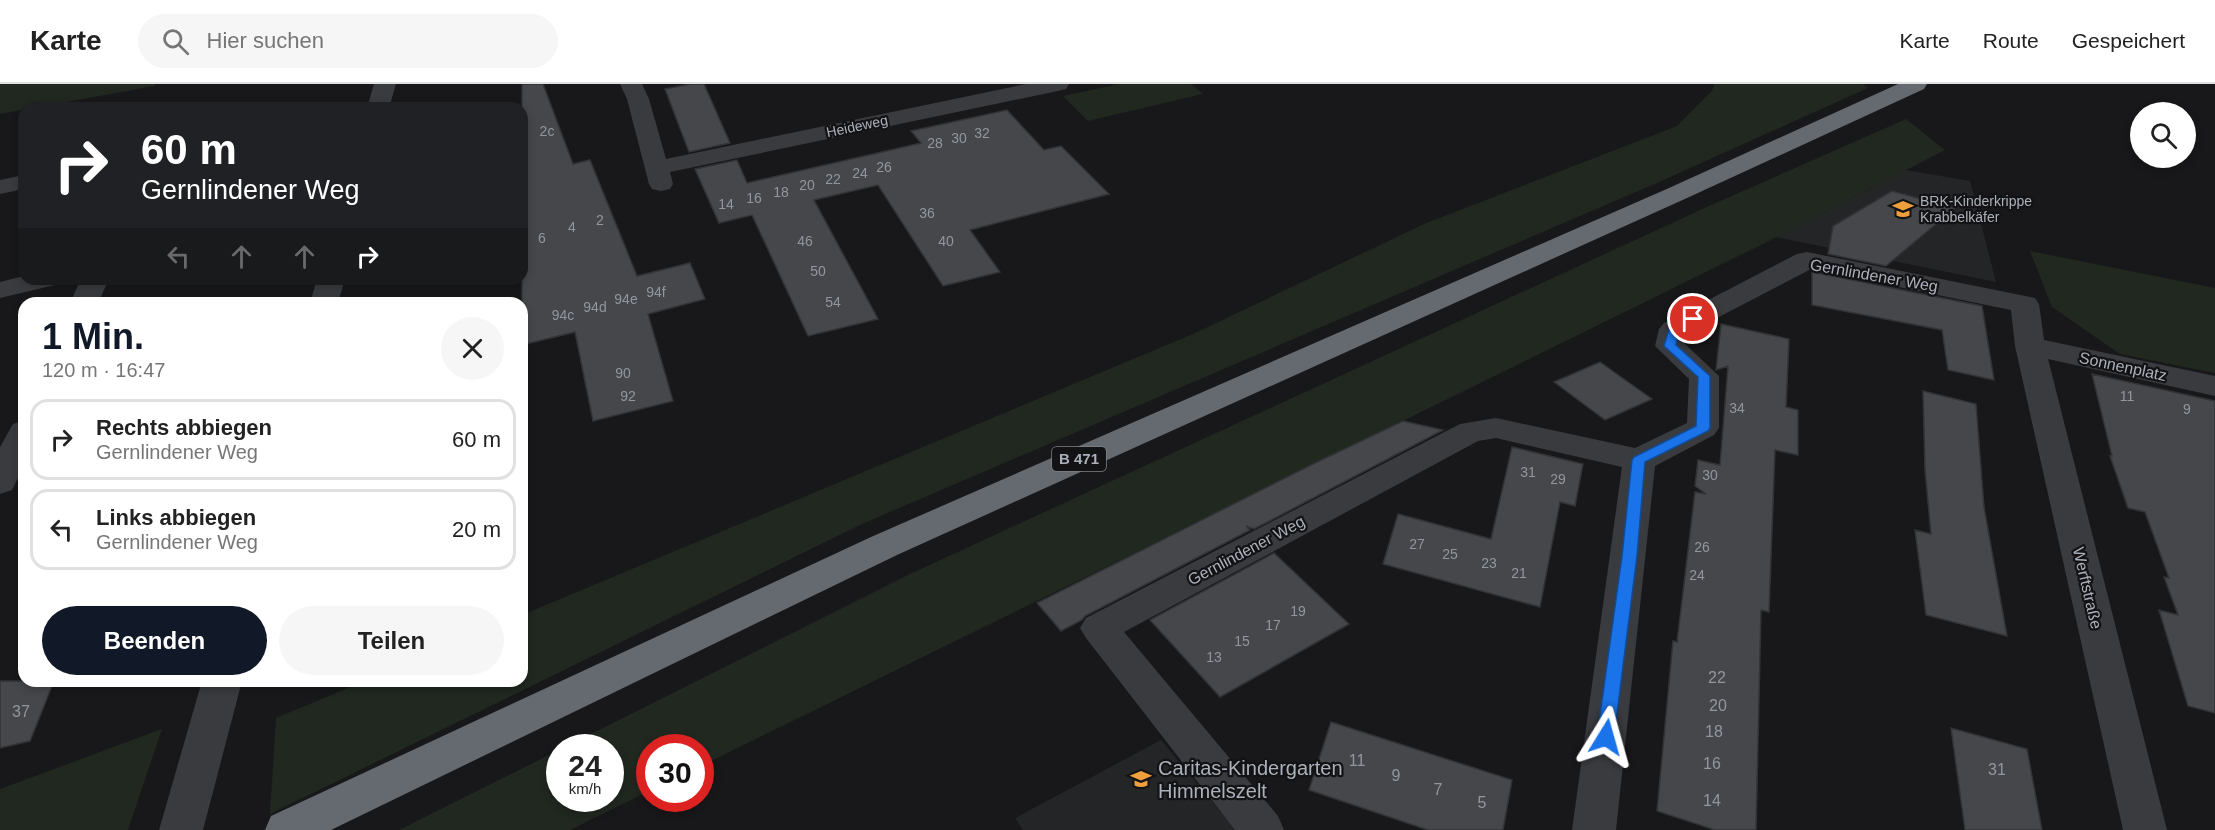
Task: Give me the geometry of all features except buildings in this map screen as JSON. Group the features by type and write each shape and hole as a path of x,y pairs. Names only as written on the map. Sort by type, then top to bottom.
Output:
{"highway":[{"name":"B 471","path":"287,830 884,546 1678,193 1916,84"}],"street":[{"path":"378,102 385,84"},
{"name":"Heideweg","path":"631,84 638,99 658,176 1058,84"},
{"path":"0,187 18,183"},
{"name":"Gernlindener Weg","path":"1262,830 1099,628 1471,431 1496,428 1639,460 1703,428 1704,376 1670,346 1674,329 1807,260 2025,304"},
{"path":"0,290 20,285"},
{"name":"Werftstraße","path":"2025,304 2030,346 2145,830"},
{"name":"Sonnenplatz","path":"2030,346 2215,386"},
{"path":"0,482 18,444"},
{"path":"1594,830 1639,460"},
{"path":"180,830 220,687"}],"shaded area":[{"path":"0,84 155,84 155,86 66,102 18,102 18,111 0,114"},
{"path":"1119,84 1191,84 1203,94 1088,121 1063,96"},
{"path":"1714,84 1863,84 1868,88 1657,183 862,524 270,814 276,718 351,687 528,687 528,612 1193,334 1424,224 1677,126 1712,91"},
{"path":"1906,119 1945,150 1763,244 714,760 714,734 636,734 636,797 624,803 624,734 591,734 912,573 1709,206"},
{"name":"BRK-Kinderkrippe Krabbelkäfer","path":"1906,170 1970,181 1996,282 1776,237"},
{"path":"2030,251 2215,288 2215,373 2120,354 2052,307"},
{"path":"162,729 128,830 0,830 0,789"},
{"name":"Caritas-Kindergarten Himmelszelt","path":"1161,740 1236,830 1023,830 1015,818"},
{"path":"546,756 546,812 606,812 570,830 399,830"}],"place":[{"name":"BRK-Kinderkrippe Krabbelkäfer","path":"1903,209"},
{"name":"Caritas-Kindergarten Himmelszelt","path":"1141,779"}],"route":[{"path":"1606,737 1639,460 1703,428 1704,376 1670,346 1674,329 1693,319"}]}
